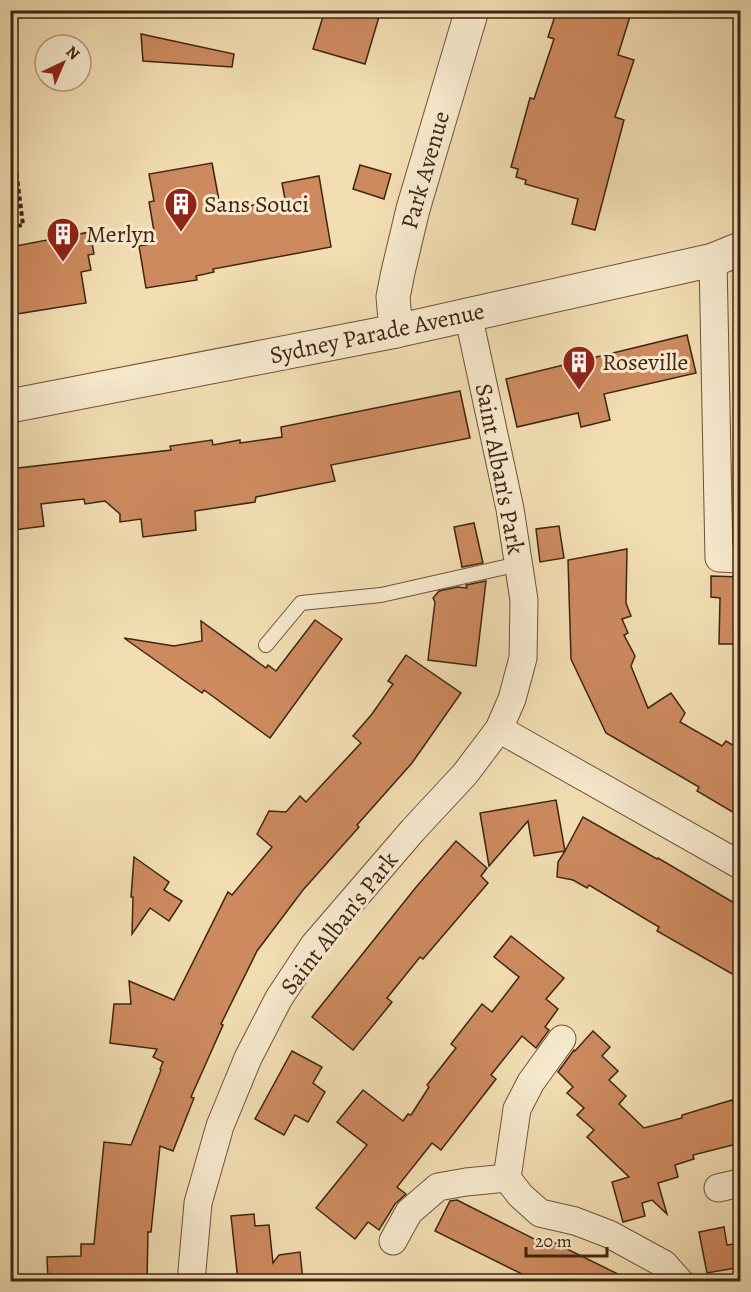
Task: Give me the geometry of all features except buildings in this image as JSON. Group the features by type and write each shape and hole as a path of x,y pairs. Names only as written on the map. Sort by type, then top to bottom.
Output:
{"street":[{"name":"Park Avenue","path":"396,331 393,297 398,272 416,198 472,10"},
{"name":"Sydney Parade Avenue","path":"10,406 396,331 727,254"},
{"path":"727,254 719,558 741,559"},
{"name":"Saint Alban's Park","path":"191,1281 198,1203 220,1126 248,1058 279,998 314,945 465,774 500,729 512,699 523,658 525,608 510,509 468,314"},
{"path":"500,729 741,865"},
{"path":"562,1039 531,1082 517,1109 507,1178 520,1195 540,1213 574,1221 609,1234 664,1264 680,1281"},
{"path":"393,1241 409,1212 438,1187 507,1178"}],"lane":[{"path":"266,645 301,603 381,595 519,564"}],"path":[{"path":"10,122 23,225 10,227"}],"place":[{"name":"Sans Souci","path":"181,233"},
{"name":"Merlyn","path":"63,263"},
{"name":"Roseville","path":"579,391"}]}
